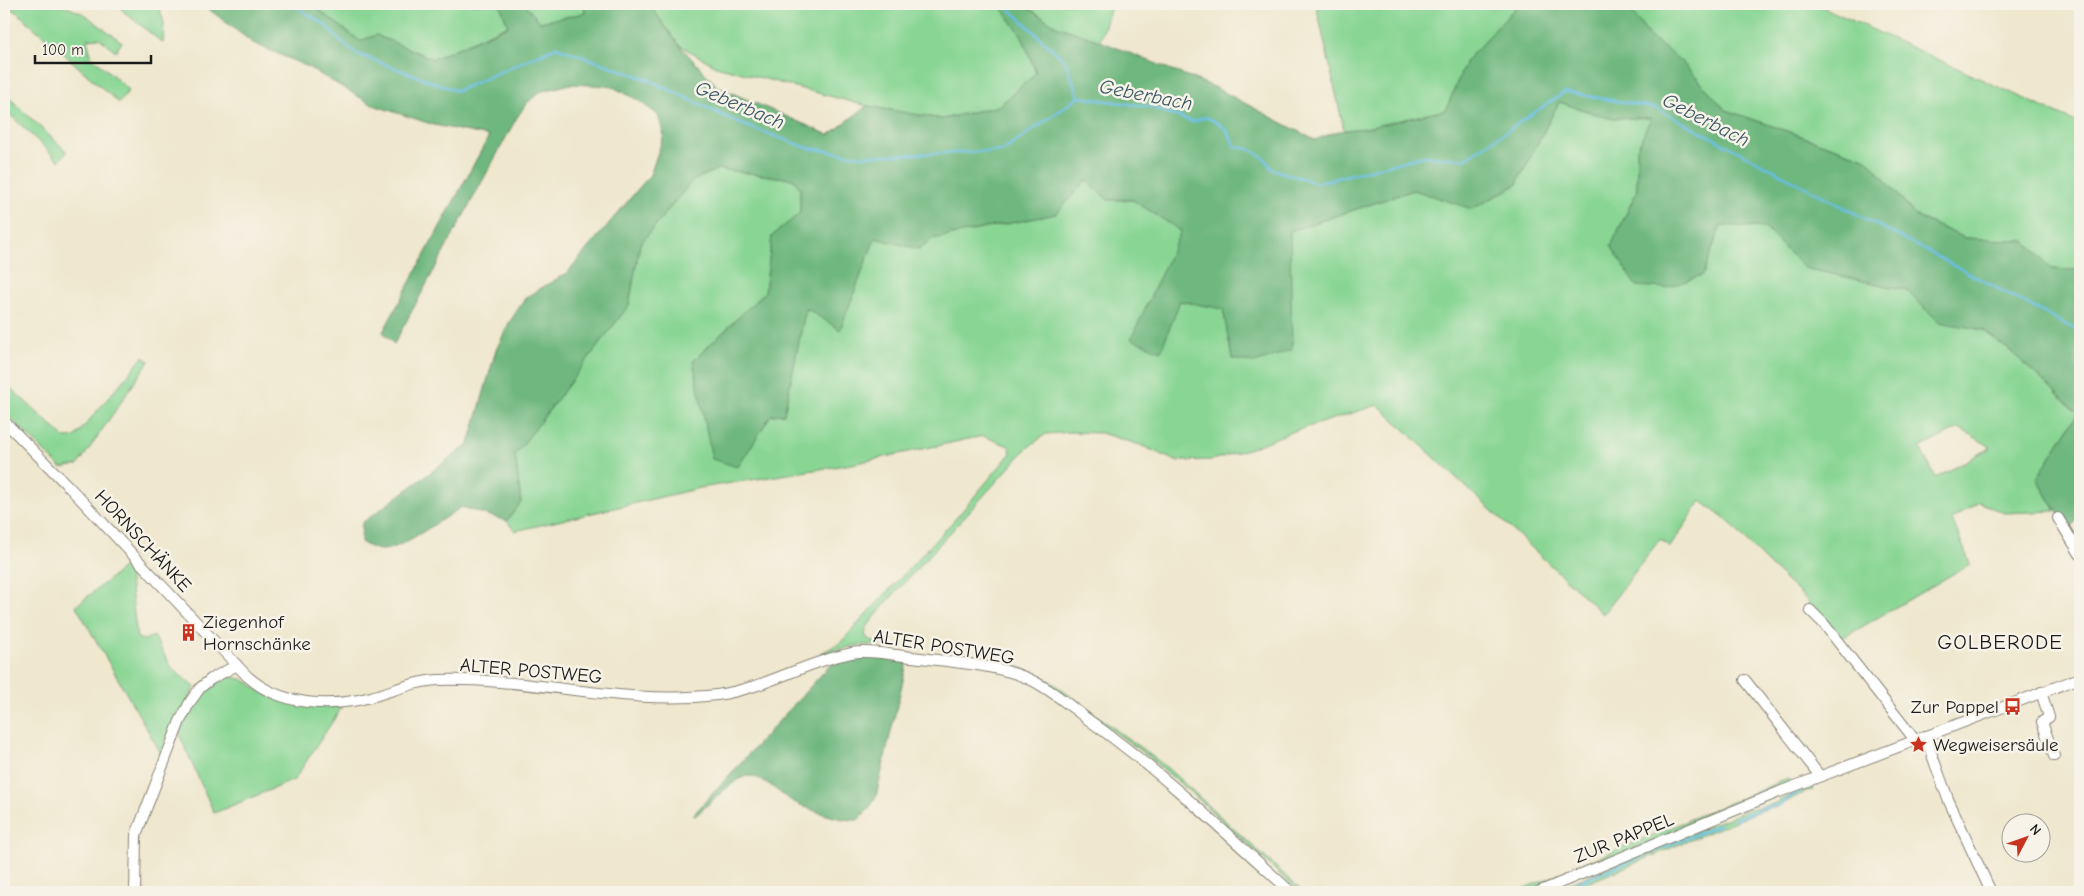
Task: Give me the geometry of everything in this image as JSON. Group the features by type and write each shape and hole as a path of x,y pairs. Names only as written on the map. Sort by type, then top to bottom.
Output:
{"street":[{"name":"HORNSCHÄNKE","path":"4,421 237,665"},
{"path":"2058,518 2080,554"},
{"path":"1810,610 1920,738 1991,892"},
{"name":"ALTER POSTWEG","path":"237,665 258,686 270,692 310,702 340,704 416,683 435,680 540,686 631,697 672,698 718,694 751,688 840,656 860,652 967,664 1005,672 1028,678 1129,749 1290,892"},
{"path":"135,892 136,835 168,750 190,702 200,688 211,679 237,665"},
{"name":"ZUR PAPPEL","path":"1538,892 1820,776 2080,678"},
{"path":"1745,680 1820,776"},
{"path":"2041,692 2049,713 2049,717 2042,722 2054,756"}],"green space":[{"path":"4,4 60,4 84,14 122,42 116,51 99,38 87,39 91,56 129,90 119,103 13,9 4,17"},
{"path":"118,4 158,4 164,23 163,43 124,12"},
{"path":"202,4 311,4 360,41 376,35 433,59 508,26 500,4 524,4 540,22 585,13 584,4 649,4 679,45 718,87 829,135 867,106 942,119 999,106 1036,73 1022,36 1001,7 1003,4 1022,4 1056,26 1100,41 1214,87 1315,140 1338,131 1366,128 1446,110 1466,61 1519,4 1597,4 1630,10 1650,37 1681,61 1726,110 1867,159 1917,217 1965,238 2026,241 2051,269 2078,270 2080,273 2080,516 2068,530 2037,478 2078,413 2008,349 1983,330 1939,322 1906,290 1804,268 1765,228 1721,225 1703,275 1666,288 1636,286 1611,246 1637,191 1637,149 1651,118 1609,118 1559,102 1516,185 1472,209 1414,190 1290,231 1292,350 1255,363 1232,359 1223,309 1180,301 1161,351 1131,339 1181,231 1133,200 1108,200 1086,180 1056,214 932,239 919,249 875,238 840,330 806,308 784,414 771,415 738,467 712,459 693,361 765,292 772,236 800,213 800,188 793,179 718,169 692,181 640,244 629,305 515,455 521,502 507,521 462,507 401,544 383,550 374,549 361,542 362,523 469,444 496,350 509,323 526,297 567,273 650,175 664,135 658,115 638,100 611,86 570,84 540,92 526,104 516,119 394,344 383,332 489,136 434,125 373,105 306,66 253,43"},
{"path":"311,4 500,4 508,25 433,59 376,35 360,41"},
{"path":"524,4 584,4 585,13 540,22"},
{"path":"649,4 1003,4 1001,7 1022,36 1036,73 999,106 942,119 867,106 716,66 679,45"},
{"path":"1022,4 1112,4 1100,41 1056,26"},
{"path":"1316,4 1519,4 1466,61 1446,110 1366,128 1344,130"},
{"path":"1597,4 1816,4 2080,124 2080,273 2077,270 2051,269 2026,241 1965,238 1917,217 1867,159 1726,110 1681,61 1650,37 1630,10"},
{"path":"4,93 67,152 59,161 4,109"},
{"path":"1559,102 1609,118 1651,118 1637,149 1637,191 1611,246 1703,275 1721,224 1765,228 1804,268 1906,290 1939,321 1983,330 2008,349 2078,413 2037,478 2056,511 2004,513 1979,502 1952,519 1970,564 1841,639 1810,610 1807,600 1764,560 1730,523 1701,501 1670,547 1660,539 1603,614 1378,405 1288,433 1251,448 1212,460 1176,461 1140,445 1101,433 1070,432 1046,434 1027,448 885,604 867,627 865,634 867,638 882,645 859,645 820,654 840,643 957,517 1011,453 1009,446 983,436 852,464 700,488 515,531 507,521 521,502 515,455 629,305 640,244 692,181 718,169 793,179 800,188 800,213 772,236 765,292 693,361 771,415 784,414 806,307 840,329 875,238 919,249 932,239 1055,214 1086,180 1108,200 1133,200 1181,231 1180,301 1224,309 1232,359 1290,231 1414,190 1472,209 1516,185","holes":["1959,428 1991,447 1936,478 1920,448"]},
{"path":"144,356 149,361 78,465 61,468 4,412 4,382 65,438 75,437"},
{"path":"128,564 137,638 144,640 154,636 172,669 195,687 162,755 76,606"},
{"path":"872,657 907,663 876,796 869,809 858,820 834,817 807,808 787,798 760,779 748,776 736,781 695,816 693,815 830,665 849,659"},
{"path":"1018,667 1047,679 1164,765 1303,892 1299,892 1194,795 1145,754 1061,693 1017,671"},
{"path":"227,677 242,679 265,694 280,699 307,705 342,707 294,780 214,813 179,734 192,707 202,694 208,688"},
{"path":"1788,779 1793,784 1530,892 1516,892 1779,781"},
{"path":"1811,784 1813,790 1806,791 1777,807 1759,811 1566,892 1548,892 1750,809 1773,804"}],"waterway":[{"name":"Geberbach","path":"292,4 325,25 336,37 357,54 457,91 556,47 649,80 741,124 808,148 861,156 1003,151 1079,97 1151,107 1193,122 1205,117 1224,127 1234,146 1249,149 1264,158 1272,169 1317,183 1424,156 1465,159 1565,92 1656,108 2080,332"},
{"path":"1004,4 1065,61 1079,97"},
{"path":"1735,819 1760,809 1779,805 1799,791"},
{"path":"1554,892 1719,825"}],"place":[{"name":"Ziegenhof Hornschänke","path":"189,633"},
{"name":"Zur Pappel","path":"2013,707"},
{"name":"Wegweisersäule","path":"1919,745"}],"district":[{"name":"GOLBERODE","path":"2000,642"}]}
